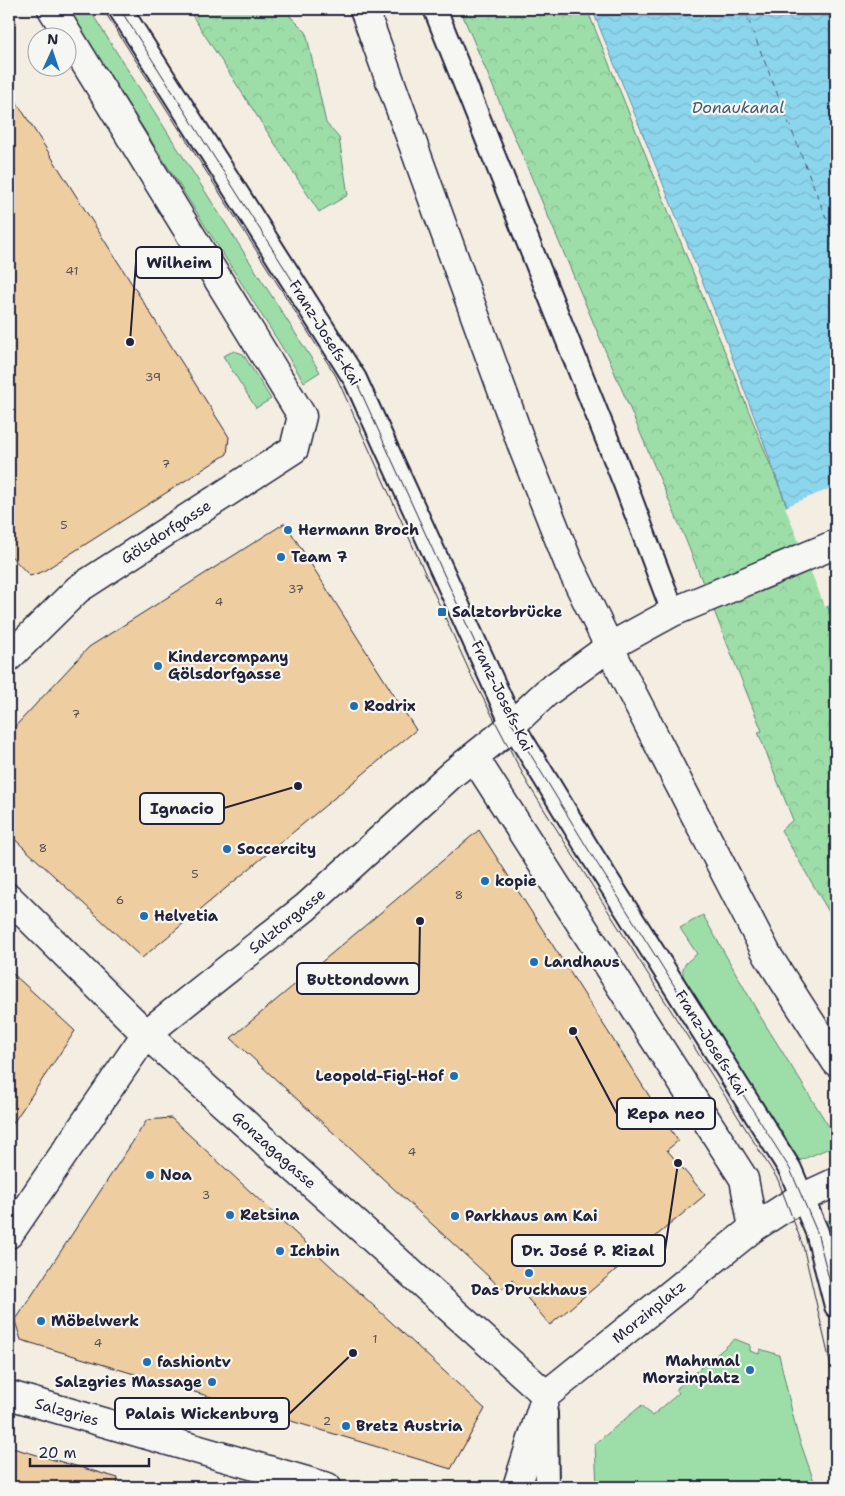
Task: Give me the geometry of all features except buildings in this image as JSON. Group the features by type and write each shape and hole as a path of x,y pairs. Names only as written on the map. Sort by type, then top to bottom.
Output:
{"street":[{"name":"Gölsdorfgasse","path":"12,646 78,589 294,449 302,416 52,9"},
{"path":"364,9 523,448 569,564 768,956 836,1062"},
{"path":"610,647 673,612 836,544"},
{"name":"Salztorgasse","path":"9,1234 146,1034 306,907 452,774 546,693 610,647"},
{"path":"474,757 744,1179 753,1228"},
{"name":"Gonzagagasse","path":"9,898 146,1034 546,1395"},
{"name":"Morzinplatz","path":"546,1395 753,1228 803,1197 836,1182"},
{"name":"Salzgries","path":"9,1395 327,1487"},
{"path":"517,1487 546,1395"}],"lane":[{"name":"Franz-Josefs-Kai","path":"120,9 355,379 512,724 776,1146 803,1197 824,1253 836,1306"},
{"path":"436,9 621,475 673,612"},
{"path":"546,1395 545,1465 547,1487"}],"green space":[{"path":"68,9 89,9 320,372 304,382"},
{"path":"188,9 288,9 290,16 306,32 326,123 339,138 348,195 319,212"},
{"path":"460,9 587,9 836,628 836,924 781,830 793,820 758,732 762,731 685,538"},
{"path":"234,351 243,354 271,399 256,408 223,356"},
{"path":"703,915 760,1016 836,1138 836,1148 827,1149 799,1161 684,978 684,967 697,954 680,928"},
{"path":"836,1220 836,1258 826,1221"},
{"path":"735,1339 750,1345 750,1351 759,1354 760,1349 779,1355 797,1433 816,1487 597,1487 595,1444 642,1405 652,1416 679,1393 676,1389"}],"water":[{"name":"Donaukanal","path":"592,9 836,9 836,627 787,506 721,327"}],"pier":[{"path":"836,486 836,602 825,607 785,507"}],"ferry route":[{"path":"744,9 836,243"}],"tram line":[{"path":"103,9 336,376 472,677 528,784 778,1180 803,1246 836,1388"},
{"path":"120,9 355,379 512,724 588,849 790,1169 817,1232 836,1306"}],"place":[{"name":"Wilheim","path":"130,342"},
{"name":"Hermann Broch","path":"288,530"},
{"name":"Team 7","path":"281,557"},
{"name":"Salztorbrücke","path":"442,612"},
{"name":"Kindercompany Gölsdorfgasse","path":"158,666"},
{"name":"Rodrix","path":"354,706"},
{"name":"Ignacio","path":"298,786"},
{"name":"Soccercity","path":"227,849"},
{"name":"kopie","path":"485,881"},
{"name":"Helvetia","path":"144,916"},
{"name":"Buttondown","path":"420,921"},
{"name":"Landhaus","path":"534,962"},
{"name":"Repa neo","path":"573,1031"},
{"name":"Leopold-Figl-Hof","path":"454,1076"},
{"name":"Dr. José P. Rizal","path":"678,1163"},
{"name":"Noa","path":"150,1175"},
{"name":"Retsina","path":"230,1215"},
{"name":"Parkhaus am Kai","path":"455,1216"},
{"name":"Ichbin","path":"280,1251"},
{"name":"Das Druckhaus","path":"529,1273"},
{"name":"Möbelwerk","path":"41,1321"},
{"name":"Palais Wickenburg","path":"353,1353"},
{"name":"fashiontv","path":"147,1362"},
{"name":"Mahnmal Morzinplatz","path":"750,1370"},
{"name":"Salzgries Massage","path":"212,1382"},
{"name":"Bretz Austria","path":"346,1426"}]}
